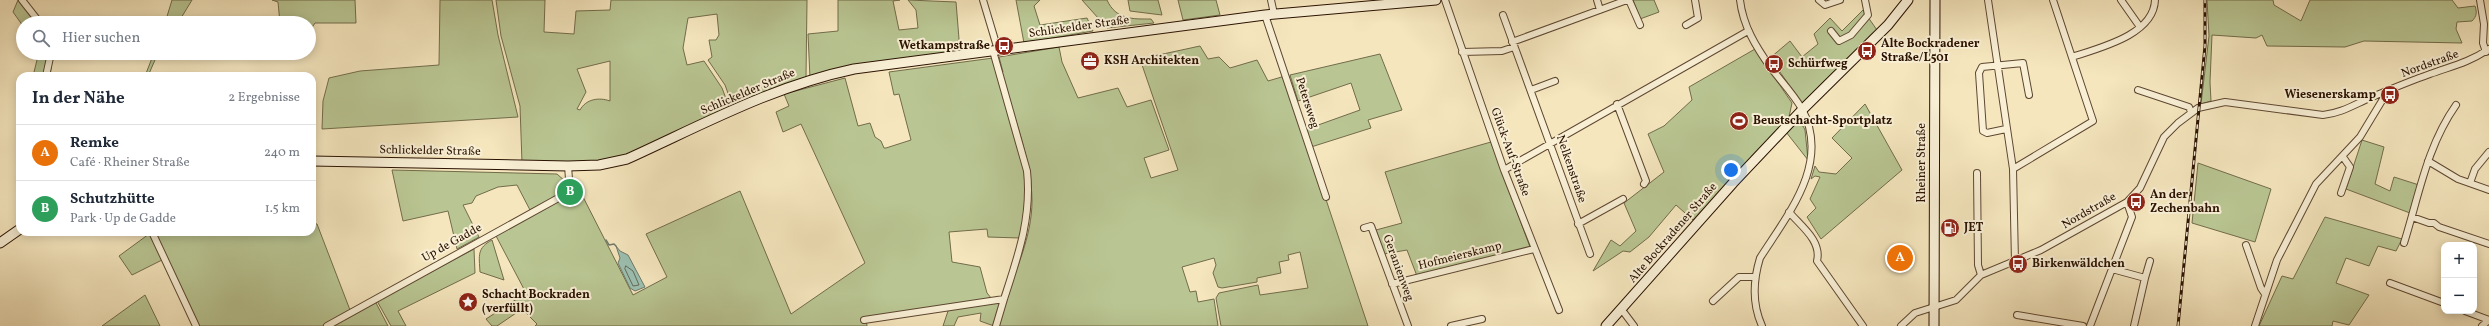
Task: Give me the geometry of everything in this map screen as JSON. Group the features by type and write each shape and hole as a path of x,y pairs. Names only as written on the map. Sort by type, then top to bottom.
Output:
{"main road":[{"name":"Schlickelder Straße","path":"316,161 568,166 599,165 628,160 747,103 806,81 854,70 1270,14 1436,0"},
{"name":"Alte Bockradener Straße","path":"1606,326 1622,310 1733,183 1802,110 1888,25 1908,0"},
{"name":"Rheiner Straße","path":"1934,0 1934,326"},
{"path":"0,243 16,232"}],"street":[{"path":"22,0 35,16"},
{"name":"Petersweg","path":"1271,0 1270,14 1326,197"},
{"name":"Glück-Auf-Straße","path":"1445,0 1504,170 1559,310"},
{"path":"1597,0 1600,10"},
{"path":"1462,52 1502,51 1513,44 1628,0 1640,25"},
{"path":"1686,25 1698,18 1695,0"},
{"path":"1740,0 1742,14 1748,31 1802,110 1812,144 1811,162 1800,194 1760,258 1755,277 1756,309 1762,326"},
{"path":"1819,0 1828,4 1840,0"},
{"path":"1831,31 1838,41 1850,35 1868,15 1864,0"},
{"path":"1988,0 2013,169 2015,262"},
{"path":"2013,169 2093,121 2053,0"},
{"path":"2121,0 2140,27"},
{"path":"2072,56 2126,37 2148,20 2155,10 2155,0"},
{"path":"2480,0 2484,24 2483,43 2487,50"},
{"path":"982,1 1027,171 1030,190 1029,212 1021,246 996,326"},
{"name":"Nelkenstraße","path":"1503,15 1590,254"},
{"path":"1504,170 1551,144 1617,104 1748,31"},
{"name":"Nordstraße","path":"1901,326 1915,313 1956,300 1981,275 2015,262 2068,236 2127,202 2140,188 2164,137 2191,112 2198,108 2225,102 2328,114 2344,111 2384,92 2430,74 2463,64 2487,50"},
{"path":"47,72 49,60"},
{"path":"2006,129 1987,133 1983,131 1979,73 1982,67 2023,63 2029,95"},
{"path":"1531,90 1555,81"},
{"path":"2138,90 2189,107 2191,112"},
{"path":"2255,326 2277,260 2316,184 2343,157 2360,137 2383,99 2384,92"},
{"path":"1617,104 1646,181 1644,184"},
{"path":"2404,243 2428,161 2441,126 2456,105"},
{"path":"2470,183 2475,169 2489,152"},
{"path":"2341,193 2350,167 2343,157"},
{"path":"2428,161 2458,179 2489,190"},
{"name":"Up de Gadde","path":"327,326 562,196 569,179 568,166"},
{"path":"1977,173 1978,266 1981,275"},
{"path":"1578,224 1623,198"},
{"path":"2090,326 2132,217 2127,202"},
{"path":"1789,212 1817,244 1819,252 1816,261 1863,326"},
{"path":"2412,217 2429,223 2434,222 2439,226 2489,244"},
{"name":"Geranienweg","path":"1364,228 1371,226 1408,326"},
{"path":"154,236 196,326"},
{"path":"2246,245 2261,288 2265,294"},
{"name":"Hofmeierskamp","path":"1392,284 1534,249"},
{"path":"2134,326 2150,261"},
{"path":"2112,269 2145,278"},
{"path":"1713,301 1739,277 1755,277"},
{"path":"2390,283 2441,302"},
{"path":"864,320 1004,299"},
{"path":"1622,310 1634,326"},
{"path":"2473,314 2489,320 2482,326"},
{"path":"2017,315 2083,326"},
{"path":"1451,326 1482,319"},
{"path":"2047,326 2053,321"}],"green space":[{"path":"18,0 23,0 37,16 16,16 13,12"},
{"path":"172,0 192,0 182,16 167,16"},
{"path":"272,0 355,0 356,23 316,23 316,16 279,16 278,2"},
{"path":"440,0 492,0 498,35 518,117 322,129 323,101 329,78 360,71 439,65"},
{"path":"496,0 545,0 544,32 574,34 576,11 610,10 611,0 807,0 806,78 733,107 725,85 708,60 712,57 709,40 716,40 719,35 717,14 688,18 683,48 687,65 704,61 722,88 730,109 613,161 522,163 520,106 501,36","holes":["610,61 610,101 597,99 589,101 580,110 577,109 586,92 577,69"]},
{"path":"838,0 900,0 893,1 899,30 918,28 916,10 908,0 956,2 960,51 810,78 808,34 838,31"},
{"path":"1016,0 1040,0 1034,6 1040,25 1087,18 1093,31 1024,43"},
{"path":"1082,0 1107,0 1111,7 1120,15 1138,19 1151,19 1154,23 1107,28"},
{"path":"1128,0 1158,0 1162,15 1130,11"},
{"path":"1178,0 1216,0 1220,15 1183,20"},
{"path":"1633,0 1654,0 1659,12 1640,19"},
{"path":"2207,0 2273,0 2274,5 2301,21 2310,0 2452,0 2458,8 2475,6 2476,16 2472,21 2457,22 2456,29 2462,43 2364,41 2345,47 2267,46 2262,35 2256,38 2212,35 2210,82 2211,101 2201,104 2209,36"},
{"path":"1863,10 1877,30 1802,103 1770,58 1790,41 1802,57 1818,44 1814,34 1830,18 1842,31"},
{"path":"1200,46 1208,59 1219,57 1230,68 1257,60 1268,81 1285,76 1368,326 1221,326 1216,298 1219,293 1258,285 1260,295 1308,288 1300,252 1288,255 1289,260 1279,262 1281,273 1257,278 1257,282 1222,288 1218,287 1213,273 1216,265 1214,258 1182,267 1190,292 1196,291 1198,302 1214,299 1218,326 994,326 980,321 981,313 958,317 954,326 943,326 949,308 998,301 1003,303 1022,253 1029,227 1032,201 1029,169 1021,136 1001,73 1003,72 999,57 1059,47 1062,62 1078,98 1118,88 1127,107 1151,100 1169,150 1144,158 1151,178 1178,170 1140,59"},
{"path":"1755,49 1792,103 1789,117 1693,220 1676,205 1649,237 1630,252 1623,251 1593,271 1611,240 1620,246 1636,231 1624,203 1664,172 1648,134 1664,126 1692,100 1689,87"},
{"path":"1380,54 1402,110 1368,120 1371,128 1311,147 1307,129 1360,110 1351,83 1298,101 1290,75"},
{"path":"993,58 1026,170 1028,190 1020,238 988,237 987,229 949,232 952,262 980,267 987,293 992,299 866,319 867,326 535,326 537,324 522,309 497,326 492,326 486,319 526,293 495,234 562,197 580,191 633,295 667,277 646,234 740,191 791,314 865,263 801,124 783,132 776,112 789,106 784,94 845,78 858,126 870,123 875,137 881,141 884,148 886,148 911,140 899,94 894,95 889,72"},
{"path":"37,60 52,60 51,72 34,72"},
{"path":"151,60 155,60 150,72 147,72"},
{"path":"1865,104 1902,170 1821,239 1807,217 1816,208 1810,199 1820,177 1815,176 1811,179 1815,166 1819,172 1836,174 1852,158 1832,138"},
{"path":"1795,123 1803,126 1805,130 1808,160 1786,132"},
{"path":"2362,140 2384,147 2375,184 2390,191 2394,177 2419,185 2410,213 2346,189"},
{"path":"1491,142 1530,247 1417,276 1407,250 1384,254 1376,230 1402,223 1385,172"},
{"path":"2198,163 2271,189 2255,242 2192,223"},
{"path":"392,170 557,174 566,182 560,195 530,210 517,185 498,187 476,196 472,203 463,205 479,237 457,249 448,211 403,221"},
{"path":"2325,217 2402,239 2396,251 2378,246 2369,266 2346,258 2336,283 2369,295 2349,325 2333,321 2332,326 2259,326 2282,276 2293,279"},
{"path":"317,224 350,310 323,326 198,326 156,236 316,236"},
{"path":"146,236 150,236 164,259 132,275 119,256"},
{"path":"492,240 504,280 480,272 479,261 481,249"},
{"path":"474,249 475,273 398,311 406,326 391,326 377,301"},
{"path":"145,295 160,326 102,326"},
{"path":"375,301 388,326 331,326"}],"water":[{"path":"616,246 620,251 628,255 645,287 635,291 630,288 618,263 620,258"}],"waterway":[{"path":"606,240 609,245 614,244 616,246"}],"railway":[{"path":"2178,326 2205,46 2205,0"}],"place":[{"name":"Wetkampstraße","path":"1004,46"},
{"name":"Alte Bockradener Straße/L501","path":"1867,51"},
{"name":"KSH Architekten","path":"1090,61"},
{"name":"Schürfweg","path":"1774,64"},
{"name":"Wiesenerskamp","path":"2390,95"},
{"name":"Beustschacht-Sportplatz","path":"1739,121"},
{"name":"Schutzhütte","path":"570,192"},
{"name":"An der Zechenbahn","path":"2136,202"},
{"name":"JET","path":"1950,228"},
{"name":"Remke","path":"1900,258"},
{"name":"Birkenwäldchen","path":"2018,264"},
{"name":"Schacht Bockraden (verfüllt)","path":"468,302"}]}
